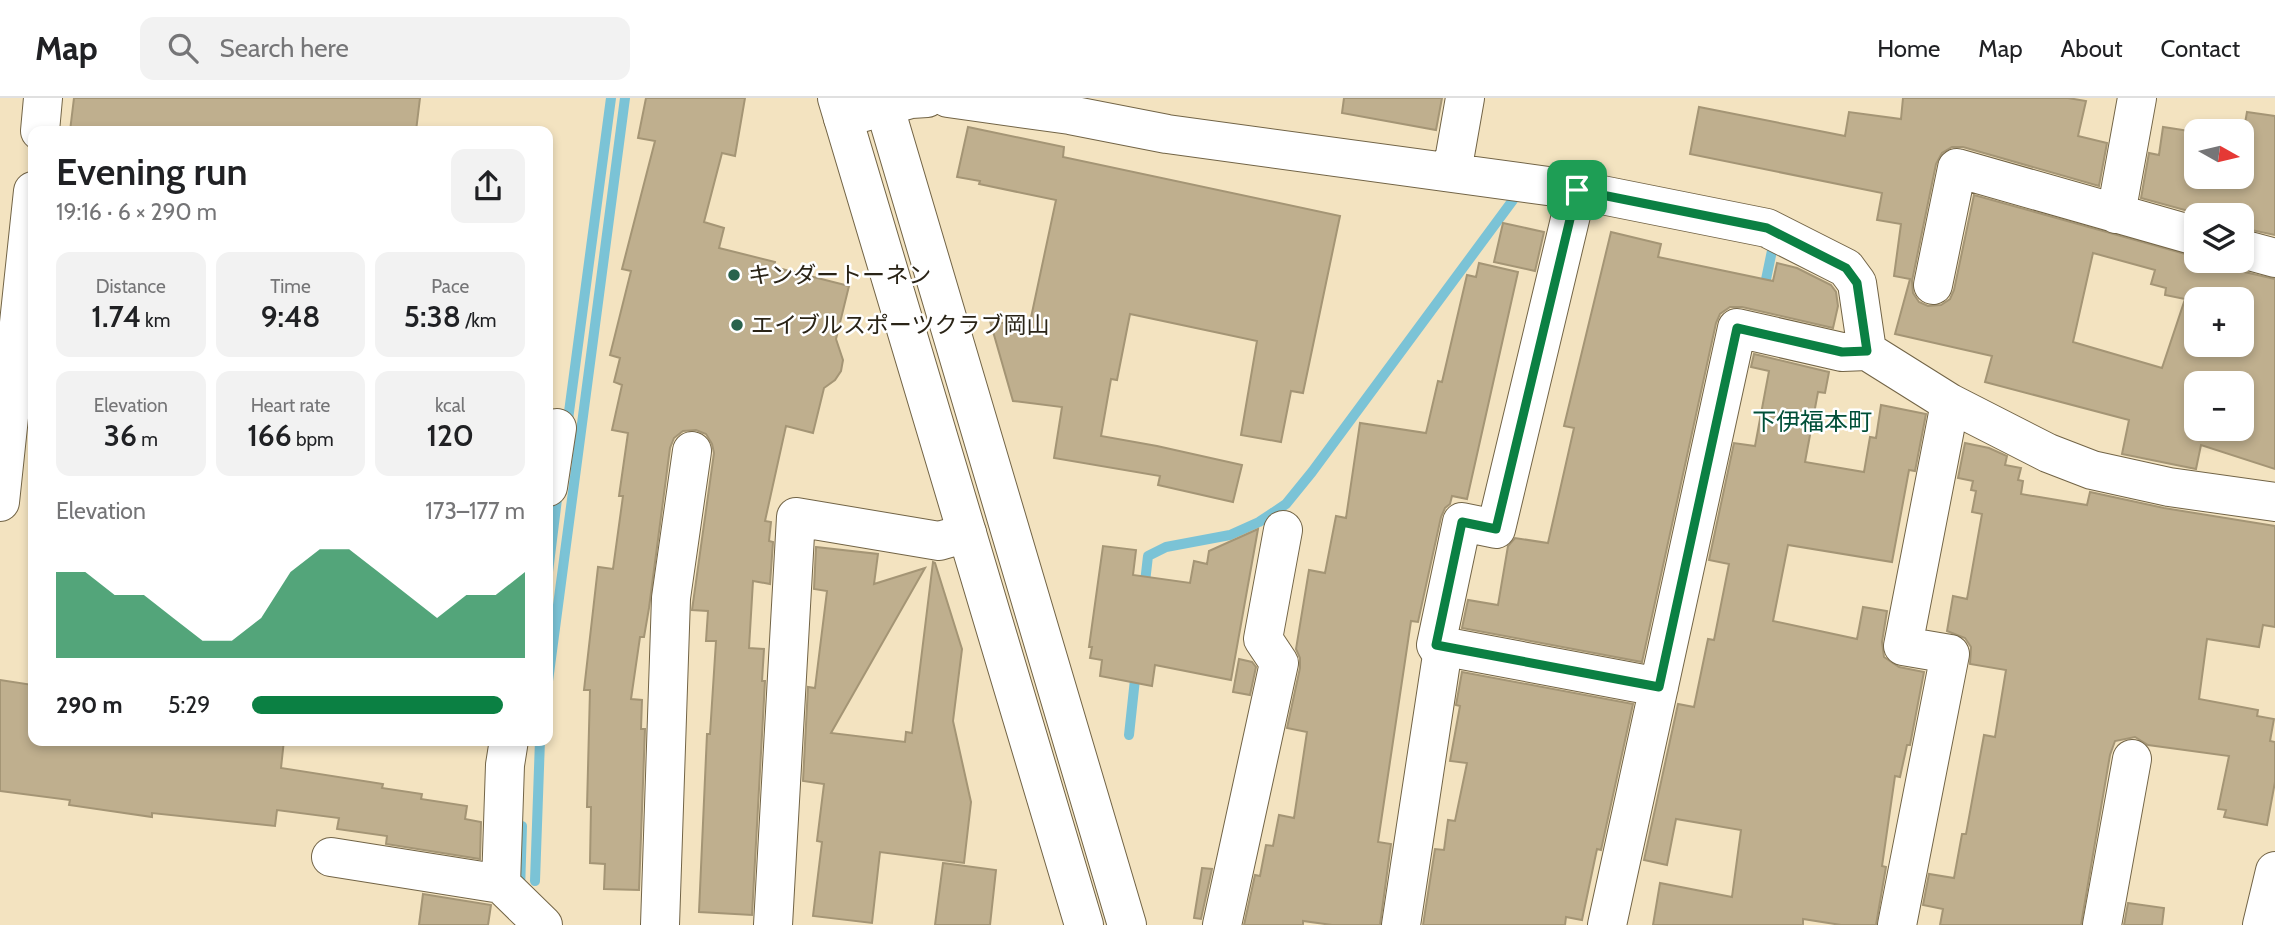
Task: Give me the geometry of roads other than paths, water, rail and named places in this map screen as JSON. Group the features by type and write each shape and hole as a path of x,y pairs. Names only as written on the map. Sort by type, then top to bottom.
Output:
{"street":[{"path":"40,126 43,98"},
{"path":"927,98 840,108 1084,925"},
{"path":"948,98 1072,106 1167,134 1577,190 1776,232 1846,268 1857,283 1867,351"},
{"path":"1452,172 1465,98"},
{"path":"2116,214 2137,98"},
{"path":"883,102 1127,925"},
{"path":"1933,285 1957,168 2184,233"},
{"path":"1401,925 1442,654 1436,645 1462,522 1496,529 1577,190"},
{"path":"0,502 28,238"},
{"path":"2254,252 2275,258"},
{"path":"898,303 939,291"},
{"path":"1607,925 1737,328 1842,352 1867,351 1950,403 2048,453 2092,470 2169,487 2275,502"},
{"path":"1897,925 1950,654 1903,646 1950,403"},
{"path":"553,454 557,428"},
{"path":"660,925 671,598 692,451"},
{"path":"773,925 796,517 939,541 1007,521"},
{"path":"1222,925 1279,663 1263,639 1283,530"},
{"path":"1436,645 1659,687"},
{"path":"331,857 523,905 505,765 508,746"},
{"path":"2102,925 2132,759"},
{"path":"1043,788 1083,775"},
{"path":"2262,925 2275,871"}],"waterway":[{"path":"567,427 611,98"},
{"path":"553,643 625,98"},
{"path":"1144,591 1148,556 1166,547 1230,535 1259,522 1286,504 1513,200"},
{"path":"1763,294 1774,241"},
{"path":"553,532 558,491"},
{"path":"1129,735 1136,670"},
{"path":"535,881 540,746"},
{"path":"520,891 522,826"}],"place":[{"name":"キンダートーネン","path":"734,275"},
{"name":"エイブルスポーツクラブ岡山","path":"737,325"}],"district":[{"name":"下伊福本町","path":"1812,421"}]}
